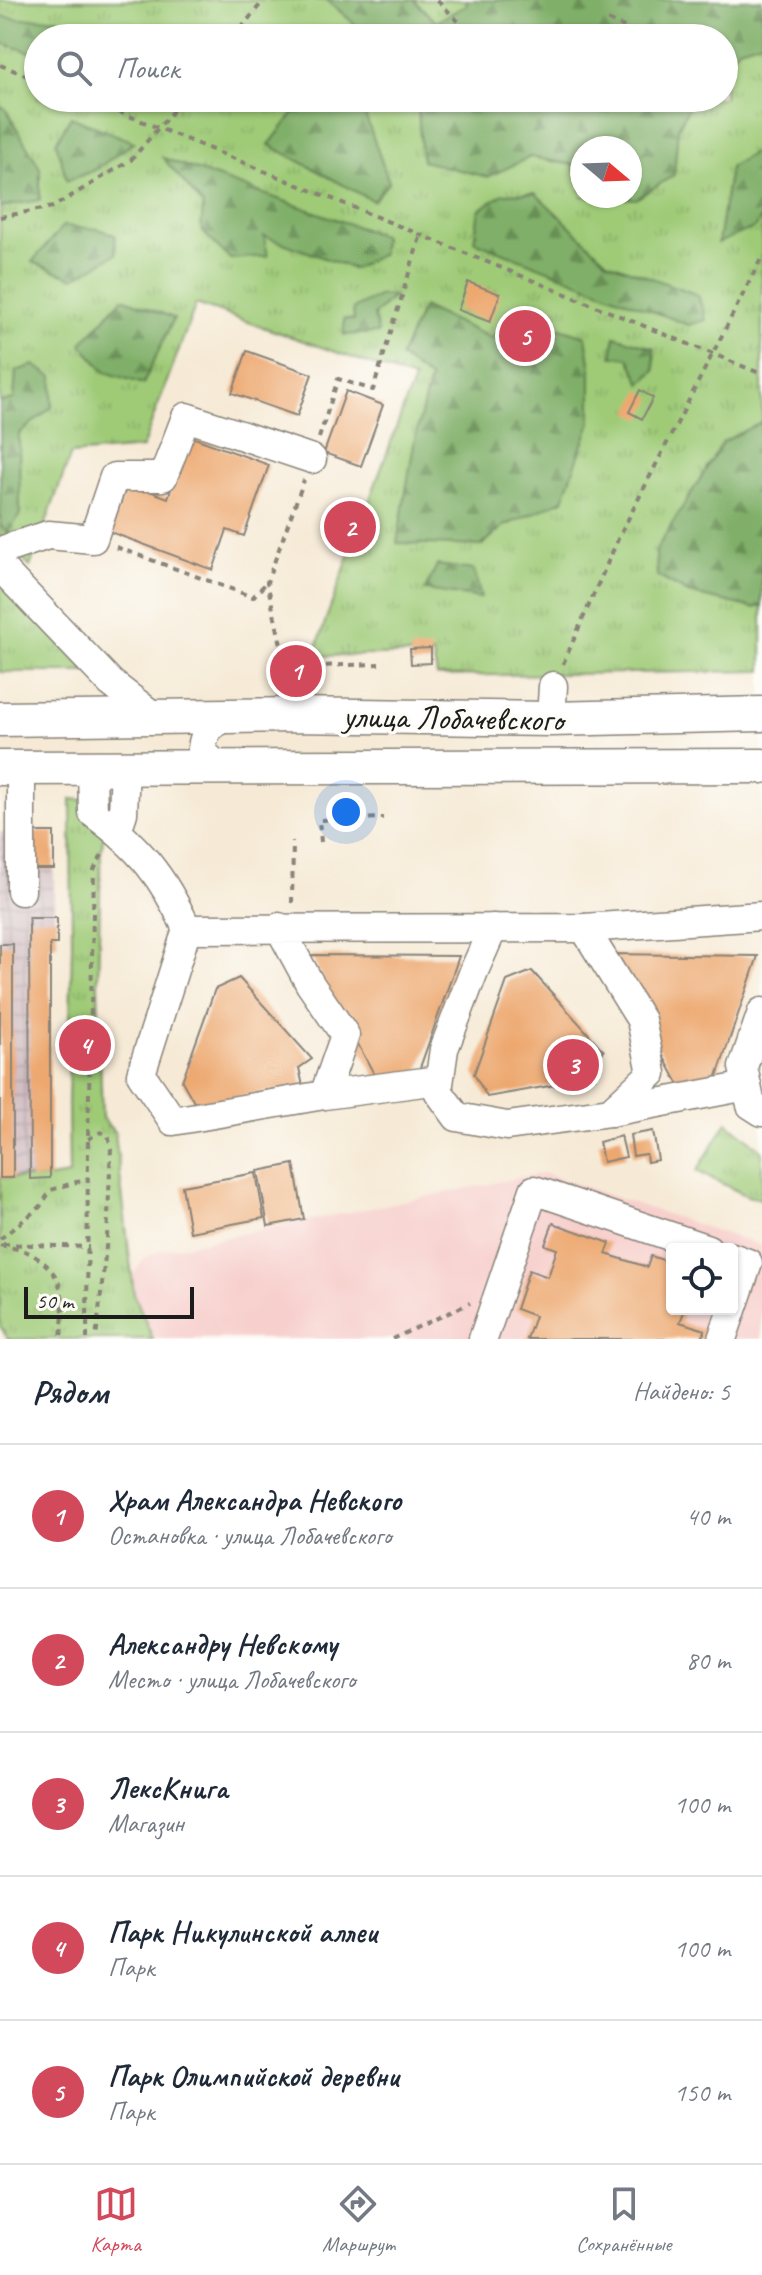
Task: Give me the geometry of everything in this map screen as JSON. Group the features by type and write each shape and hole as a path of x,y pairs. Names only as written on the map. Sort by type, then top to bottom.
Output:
{"main road":[{"name":"улица Лобачевского","path":"0,719 295,715 552,702 762,714"},
{"name":"улица Лобачевского","path":"11,768 762,766"}],"street":[{"path":"0,554 6,549 48,535 93,539 114,477 163,477 186,417 312,459"},
{"path":"0,567 111,683 156,718"},
{"path":"229,717 214,722 207,730 202,749 207,759 230,768"},
{"path":"11,768 21,891"},
{"path":"108,768 93,813 117,831 149,863 172,895 187,929 141,1074 173,1121 324,1095 439,1080"},
{"path":"187,929 584,928 762,916"},
{"path":"286,927 310,984 345,1035 324,1095"},
{"path":"493,928 444,1049 438,1091 457,1117 507,1126 610,1112 747,1086"},
{"path":"584,928 641,1020 652,1073 610,1112"},
{"path":"762,1012 743,1067 751,1105 762,1112"},
{"path":"483,1339 534,1190 690,1243"},
{"path":"738,1259 748,1263 738,1292"},
{"path":"722,1339 730,1315"}],"path":[{"path":"244,24 264,0"},
{"path":"437,0 461,24"},
{"path":"608,20 617,24"},
{"path":"0,65 24,74"},
{"path":"120,112 762,374"},
{"path":"0,217 53,207 131,160 173,112"},
{"path":"93,539 253,597 267,582 338,379 373,390 421,234"},
{"path":"552,702 618,539 762,257"},
{"path":"267,582 286,679"},
{"path":"315,679 315,666 379,664"},
{"path":"321,842 319,820 383,818"},
{"path":"87,1339 94,870 117,831"},
{"path":"286,927 293,842"},
{"path":"88,1139 101,1132 108,1135 111,1148 107,1238 96,1339"},
{"path":"0,1242 40,1207 51,1190 89,1178"},
{"path":"0,1242 89,1247"},
{"path":"0,1242 30,1253 57,1275 64,1304 61,1339"},
{"path":"392,1339 476,1300"}],"shaded area":[{"path":"0,832 54,832 57,944 50,945 50,1178 0,1178"},
{"path":"543,1173 762,1246 761,1339 153,1339 134,1294 133,1275 145,1257 162,1250"}],"green space":[{"path":"0,0 762,0 762,671 437,676 433,654 314,656 414,379 196,304 142,448 71,454 30,567 0,536"},
{"path":"327,0 414,0 436,22 467,5 466,0 762,0 762,41 738,49 738,24 355,24"},
{"path":"0,16 58,18 62,24 24,24 24,50 0,43"},
{"path":"0,106 5,108 40,168 40,200 0,207"},
{"path":"294,112 364,112 389,182 373,201 269,145"},
{"path":"418,112 686,112 678,128 674,175 642,195 642,136 570,136 570,164 530,157 488,177 422,161"},
{"path":"71,117 134,142 95,170 67,181 56,142"},
{"path":"762,147 762,216 756,227 718,243 730,167"},
{"path":"163,158 383,236 382,254 354,269 264,236 268,256 230,259 201,230 203,205"},
{"path":"535,193 608,262 698,295 706,320 688,325 474,241 479,210 503,194"},
{"path":"63,226 98,229 115,235 116,254 74,278 32,262"},
{"path":"380,295 394,296 374,315 378,333 344,335 344,319 354,320 353,309"},
{"path":"123,298 174,318 143,384 105,372 81,344"},
{"path":"423,307 491,338 522,316 586,336 591,369 591,422 563,500 504,526 481,546 397,543 415,438 430,379 400,357"},
{"path":"615,336 654,348 655,370 641,384 629,358 612,356"},
{"path":"34,365 53,377 52,407 19,434 20,514 8,534 0,525 0,402 14,399 16,371"},
{"path":"761,422 762,606 754,608 688,593 657,576 656,550 723,442"},
{"path":"437,565 474,570 481,598 425,590"},
{"path":"0,578 87,672 0,672"},
{"path":"71,799 109,802 101,852 98,986 102,1118 115,1133 134,1294 153,1339 8,1339 0,1326 0,1178 69,1175"},
{"path":"727,1122 762,1150 762,1199 747,1196 697,1171"}],"building":[{"path":"468,282 500,294 490,322 458,310"},
{"path":"247,351 312,374 297,416 232,393"},
{"path":"640,390 653,398 642,419 629,412"},
{"path":"346,391 383,405 361,466 324,453"},
{"path":"189,436 269,465 244,536 227,530 213,570 110,532 128,483 168,498"},
{"path":"431,648 431,663 411,664 410,649"},
{"path":"35,832 54,832 54,869 35,869"},
{"path":"29,918 57,918 57,944 50,944 50,1178 30,1179"},
{"path":"0,944 13,944 13,1178 0,1178"},
{"path":"608,954 758,956 715,1082 680,1087"},
{"path":"310,955 459,956 415,1082 381,1087"},
{"path":"532,971 604,1051 591,1061 595,1078 487,1097 474,1074 507,981"},
{"path":"239,978 312,1059 299,1068 303,1086 195,1104 182,1081 215,989"},
{"path":"653,1131 658,1160 647,1162 646,1154 633,1156 630,1135"},
{"path":"621,1136 626,1157 603,1162 599,1142"},
{"path":"294,1164 304,1219 268,1226 258,1171"},
{"path":"256,1173 264,1218 190,1232 182,1186"},
{"path":"553,1223 610,1243 606,1254 647,1267 651,1256 666,1261 666,1315 683,1315 680,1322 705,1330 702,1339 527,1339 535,1316 516,1309 529,1270 548,1277 557,1249 545,1245"}],"place":[{"name":"Парк Олимпийской деревни","path":"525,336"},
{"name":"Александру Невскому","path":"350,527"},
{"name":"Храм Александра Невского","path":"296,671"},
{"name":"Парк Никулинской аллеи","path":"85,1045"},
{"name":"ЛексКнига","path":"573,1065"}]}
